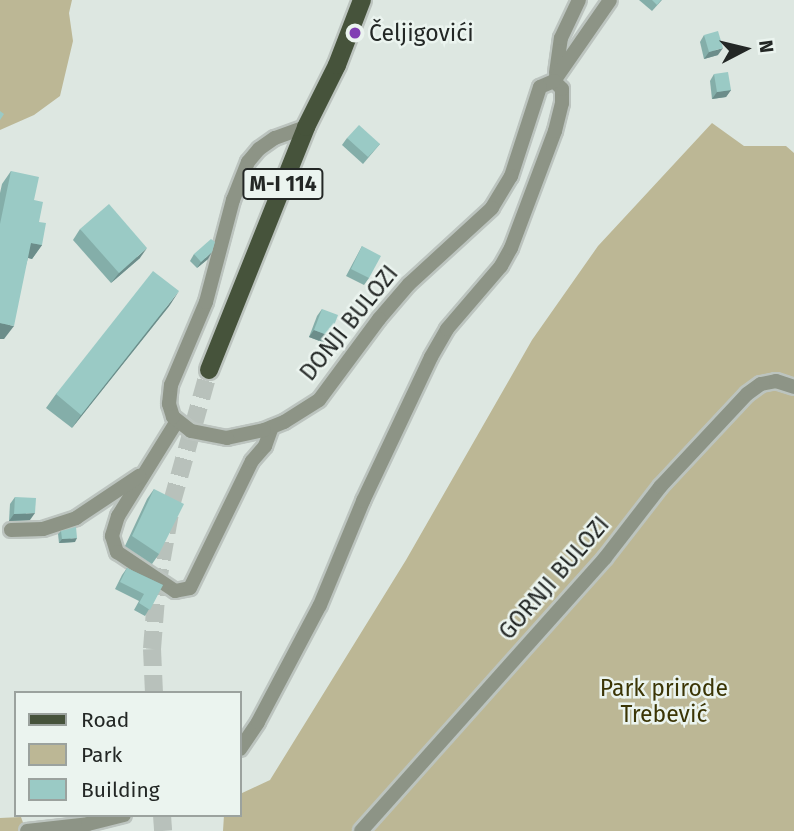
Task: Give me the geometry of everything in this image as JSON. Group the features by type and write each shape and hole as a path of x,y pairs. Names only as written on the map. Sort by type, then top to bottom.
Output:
{"main road":[{"name":"M-I 114","path":"209,369 306,127 337,65 362,0"}],"street":[{"name":"DONJI BULOZI","path":"554,81 561,38 579,0"},
{"path":"554,81 610,0"},
{"name":"DONJI BULOZI","path":"177,421 191,431 227,438 272,427 319,400 379,319 409,284 467,234 492,208 511,176 540,87 554,81"},
{"name":"DONJI BULOZI","path":"242,746 254,730 320,605 363,501 430,357 447,329 494,276 511,248 560,112 562,89 554,81"},
{"path":"272,427 265,446 253,461 190,588 174,591 117,552 112,536 115,525 177,421 169,404 171,385 206,302 233,200 248,162 259,149 275,138 306,127"},
{"name":"GORNJI BULOZI","path":"361,831 464,713 569,600 668,478 747,394 761,384 776,381 794,387"},
{"path":"11,530 43,529 76,518 143,474"},
{"path":"27,831 88,824 116,817"}],"green space":[{"path":"0,0 72,0 69,13 73,41 60,96 34,115 0,130"},
{"name":"Park prirode Trebević","path":"712,123 744,146 786,146 794,153 794,831 223,831 224,817 242,817 242,793 270,780 406,560 532,340 598,246"},
{"path":"21,817 26,831 0,831 0,818"}],"building":[{"path":"718,31 723,48 709,52 704,35"},
{"path":"728,72 731,90 717,92 714,74"},
{"path":"359,125 380,144 368,157 347,138"},
{"path":"11,171 39,177 34,200 43,202 39,222 46,223 42,245 31,243 14,326 0,323 0,224"},
{"path":"109,204 147,248 119,273 80,229"},
{"path":"211,239 215,242 212,252 201,262 194,254"},
{"path":"362,246 381,256 369,278 351,269"},
{"path":"153,271 179,291 81,415 56,394"},
{"path":"322,309 338,315 330,336 314,330"},
{"path":"154,489 184,504 159,554 132,536"},
{"path":"15,497 36,498 35,513 14,514"},
{"path":"76,527 77,538 62,539 61,531"},
{"path":"127,568 163,585 150,610 139,603 144,594 120,582"}],"tunnel":[{"path":"154,691 152,649 157,586 172,502 209,370"},
{"path":"162,817 163,831"}],"place":[{"name":"Čeljigovići","path":"355,33"}]}
